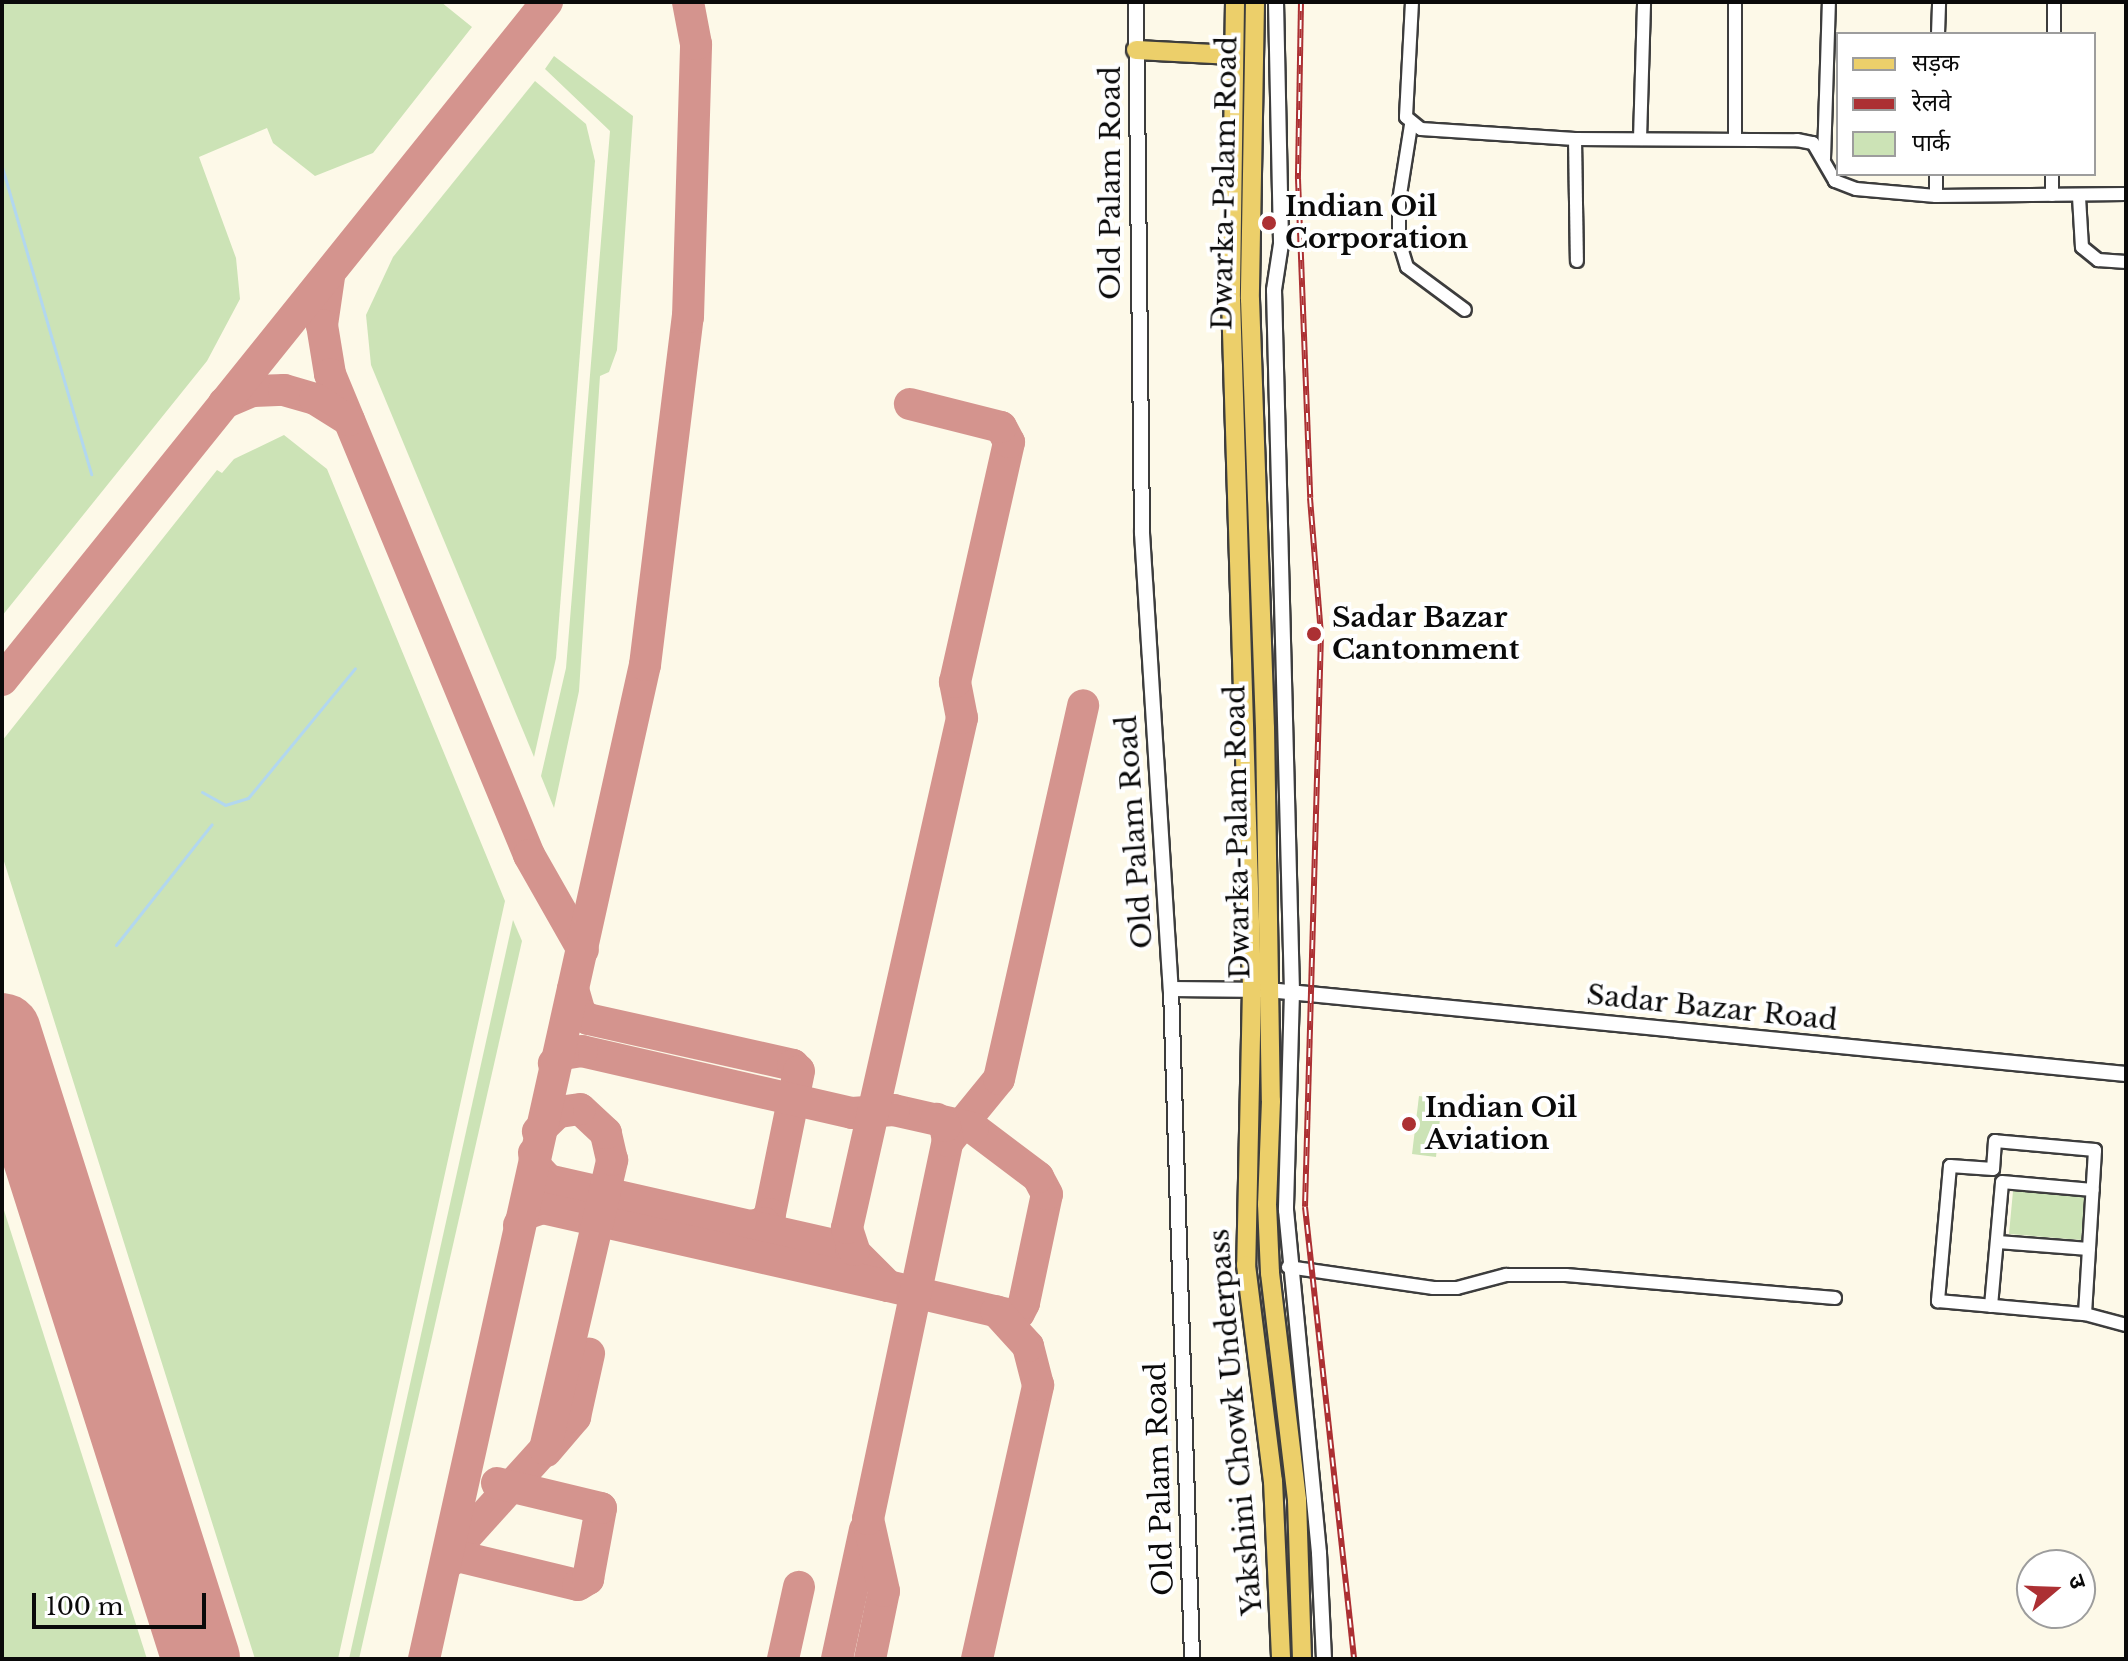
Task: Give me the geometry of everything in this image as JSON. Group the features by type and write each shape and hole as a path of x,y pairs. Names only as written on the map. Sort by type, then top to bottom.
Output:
{"main road":[{"name":"Dwarka-Palam Road","path":"1235,2 1231,299 1270,1273 1297,1500 1302,1659"},
{"name":"Dwarka-Palam Road","path":"1255,2 1250,299 1260,989"},
{"path":"1136,50 1233,55"},
{"name":"Yakshini Chowk Underpass","path":"1260,989 1246,1265 1273,1481 1281,1659"}],"street":[{"name":"Old Palam Road","path":"1136,2 1142,533 1171,989 1192,1659"},
{"path":"1276,2 1281,244 1274,290 1292,992 1288,1267 1307,1415 1324,1659"},
{"path":"1412,2 1406,117 1411,125 1399,201 1399,241 1407,267 1465,310"},
{"path":"1640,139 1644,2"},
{"path":"1735,2 1735,137"},
{"path":"1824,160 1829,2"},
{"path":"1938,32 1939,2"},
{"path":"2054,2 2054,32"},
{"path":"1411,125 1575,139 1735,137 1813,143 1841,186 1936,196 2079,197 2126,194"},
{"path":"1575,139 1577,261"},
{"path":"1936,176 1936,196"},
{"path":"2052,176 2052,195"},
{"path":"2079,197 2082,247 2098,260 2126,262"},
{"name":"Sadar Bazar Road","path":"1171,989 1260,989 2126,1074"},
{"path":"1991,1306 2002,1182 1993,1169 1995,1141 2095,1150 2085,1314"},
{"path":"1993,1169 1950,1166 1938,1301 2085,1314 2126,1325"},
{"path":"2002,1182 2093,1190"},
{"path":"1998,1242 2089,1249"},
{"path":"1288,1267 1433,1288 1457,1288 1506,1275 1566,1275 1835,1298"}],"green space":[{"path":"2,2 441,2 472,27 373,153 315,176 273,143 267,128 199,157 236,258 240,299 207,361 2,616"},
{"path":"554,56 633,116 617,350 609,372 600,376 579,691 554,808 541,776 566,668 610,131 545,69"},
{"path":"535,81 586,124 595,161 556,658 534,757 371,365 366,315 393,257"},
{"path":"284,435 327,469 505,901 338,1659 255,1659 2,855 2,741 217,470 222,473 234,459"},
{"path":"513,920 522,941 359,1659 349,1659"},
{"path":"1419,1096 1442,1099 1436,1157 1412,1154"},
{"path":"2013,1191 2085,1197 2081,1240 2009,1234"},
{"path":"2,1204 147,1659 2,1659"}],"waterway":[{"path":"2,167 91,474"},
{"path":"202,792 225,805 248,798 355,668"},
{"path":"116,945 212,824"}],"taxiway":[{"path":"2,680 547,2"},
{"path":"424,1659 645,665 688,317 696,44 688,2"},
{"path":"329,277 322,325 330,374 529,855 583,950"},
{"path":"224,403 252,391 284,390 315,399 349,420"},
{"path":"854,1250 847,1228 962,718 955,682 1009,442 1001,427 910,404"},
{"path":"950,1139 999,1079 1083,705"},
{"path":"573,989 580,1013 588,1019 793,1065 799,1071 770,1214 764,1223 751,1226"},
{"path":"534,1153 536,1167 548,1180 851,1249 888,1286 1012,1315 1019,1313 1024,1303 1047,1194 1038,1177 973,1128 894,1110 852,1113 582,1051 563,1054 554,1063"},
{"path":"450,1554 545,1449 612,1160 606,1133 580,1109 558,1112 538,1131"},
{"path":"870,1659 884,1591 868,1519 948,1141 945,1126 937,1119"},
{"path":"519,1225 525,1214 542,1208 888,1286"},
{"path":"977,1659 1038,1385 1028,1346 996,1311"},
{"path":"546,1451 575,1417 589,1354"},
{"path":"446,1564 457,1556 578,1585 588,1579 601,1508 497,1483"},
{"path":"837,1659 865,1530"},
{"path":"783,1659 799,1587"}],"runway":[{"path":"2,1032 201,1659"}],"railway":[{"path":"1301,2 1298,179 1310,498 1321,634 1305,1207 1354,1659"}],"place":[{"name":"Indian Oil Corporation","path":"1269,223"},
{"name":"Sadar Bazar Cantonment","path":"1314,634"},
{"name":"Indian Oil Aviation","path":"1409,1124"}]}
